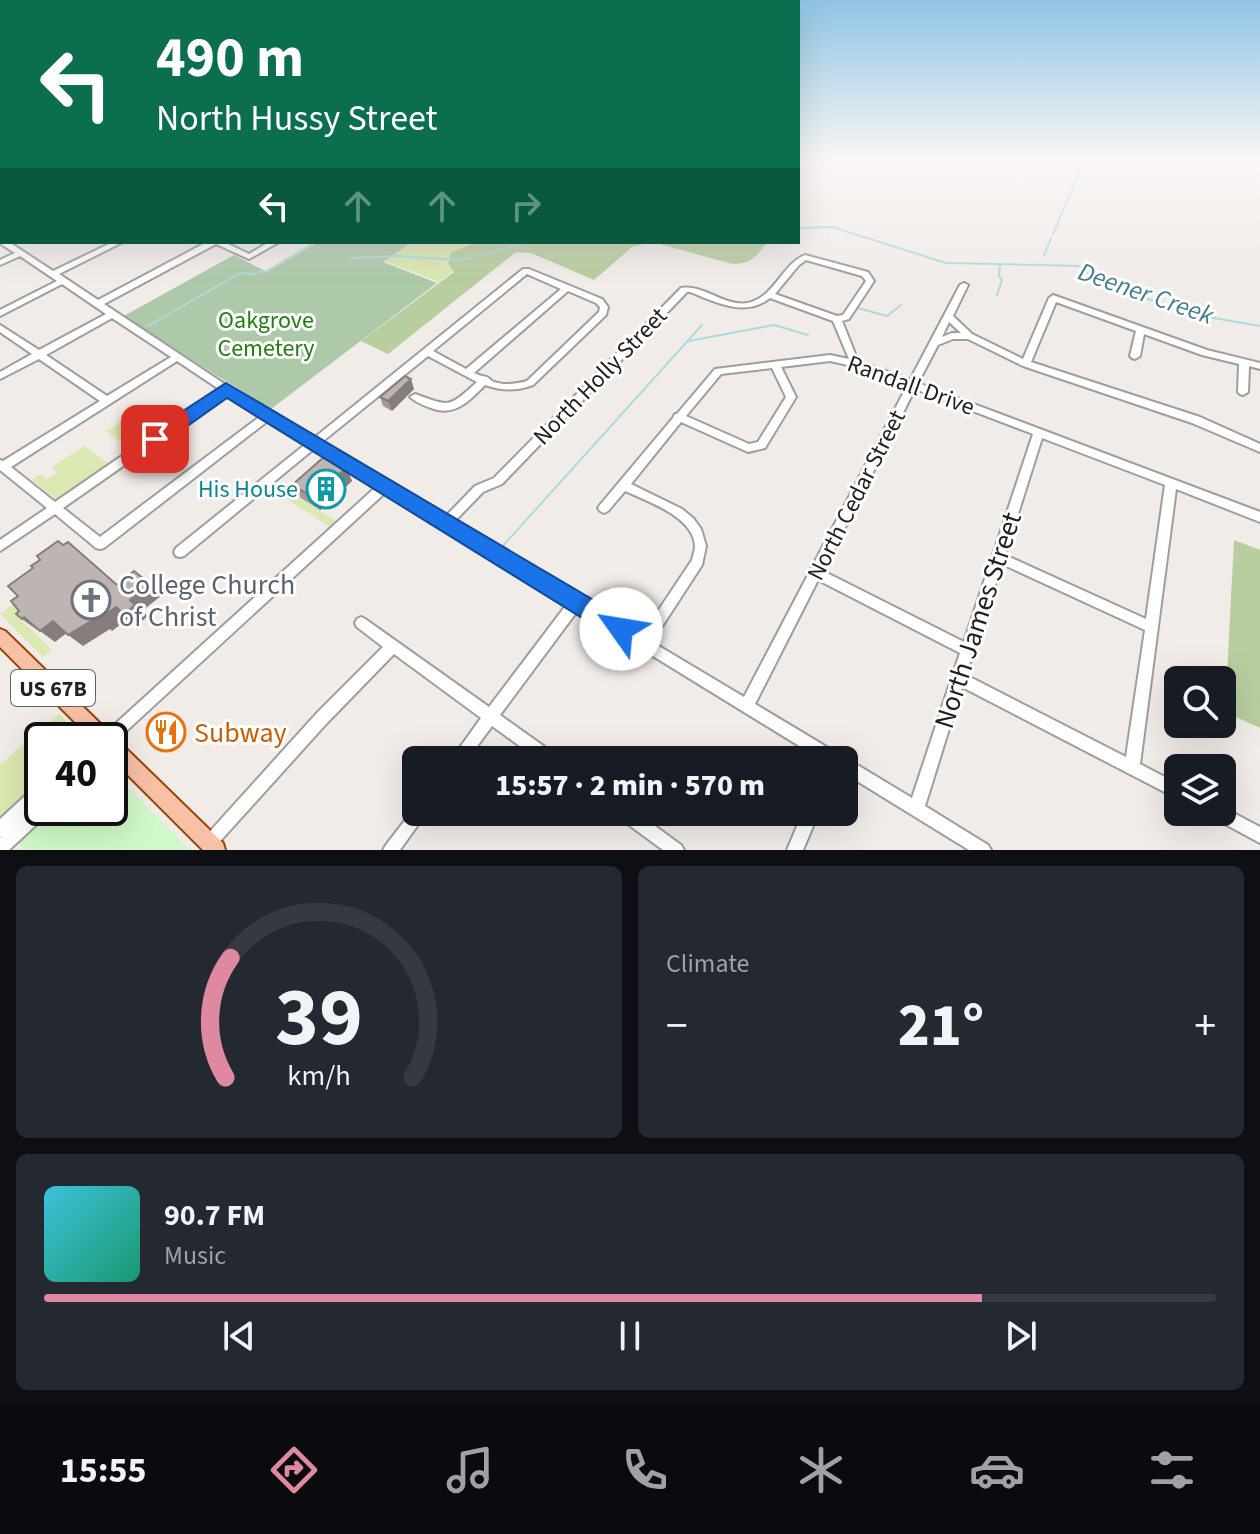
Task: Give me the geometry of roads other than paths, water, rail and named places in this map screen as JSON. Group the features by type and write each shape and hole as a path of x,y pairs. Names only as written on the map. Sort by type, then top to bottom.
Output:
{"main road":[{"name":"US 67B","path":"0,636 88,722"},
{"name":"US 67B","path":"128,762 212,847"}],"street":[{"path":"7,244 226,389 812,746"},
{"path":"53,274 115,244"},
{"path":"98,304 212,244"},
{"path":"220,244 249,257 272,244"},
{"path":"0,263 21,253"},
{"path":"805,257 869,277 870,281 846,317 837,319 771,296 805,257"},
{"path":"180,552 526,271 599,301 604,307 603,313 530,383 508,389 428,352"},
{"path":"0,313 63,281"},
{"name":"North Cedar Street","path":"747,706 964,285"},
{"path":"469,372 567,288"},
{"name":"North Holly Street","path":"447,522 479,489 498,481 684,290 745,306 757,305 771,296"},
{"path":"1026,364 1053,298 1260,366"},
{"path":"0,376 112,314"},
{"path":"948,316 969,336 1026,364 1196,420 1260,448"},
{"path":"837,319 854,361"},
{"path":"0,328 107,401"},
{"path":"1135,356 1141,329"},
{"path":"934,343 952,336 969,336"},
{"path":"177,357 2,465 100,544 269,415"},
{"name":"Randall Drive","path":"604,508 718,371 830,358 854,361 1260,517"},
{"path":"1243,392 1244,363"},
{"path":"678,417 741,445 756,448 761,445 791,397 775,364"},
{"path":"415,397 439,410 451,409 485,380"},
{"path":"0,546 226,389"},
{"name":"North James Street","path":"916,809 1039,432"},
{"path":"1132,768 1171,483"},
{"path":"128,724 386,485"},
{"path":"623,485 681,514 701,535 702,548 698,561 644,643"},
{"path":"998,557 1151,627"},
{"path":"815,573 967,650"},
{"path":"469,746 576,602"},
{"path":"361,623 531,746"},
{"path":"212,847 321,719 393,646"},
{"path":"958,678 1164,785"},
{"path":"858,774 983,850"},
{"path":"0,829 24,807"},
{"path":"1236,822 1260,835"},
{"path":"0,848 24,826"},
{"path":"391,850 409,826"},
{"path":"643,826 676,850"},
{"path":"795,850 805,826"}],"waterway":[{"path":"1053,234 1068,199"},
{"name":"Deener Creek","path":"800,228 832,227 946,263 1079,266 1100,282 1191,314 1260,326"},
{"path":"1044,256 1051,238"},
{"path":"259,272 265,272 313,244"},
{"path":"351,258 397,256 460,260 524,244"},
{"path":"997,295 1002,280 999,276 1000,266"},
{"path":"148,326 240,273 256,274"},
{"path":"858,308 887,316 901,305"},
{"path":"501,548 702,325"},
{"path":"689,341 774,325 808,335"}],"place":[{"name":"His House","path":"326,489"},
{"name":"College Church of Christ","path":"91,600"},
{"name":"Subway","path":"166,732"}],"park label":[{"name":"Oakgrove Cemetery","path":"266,334"}]}
